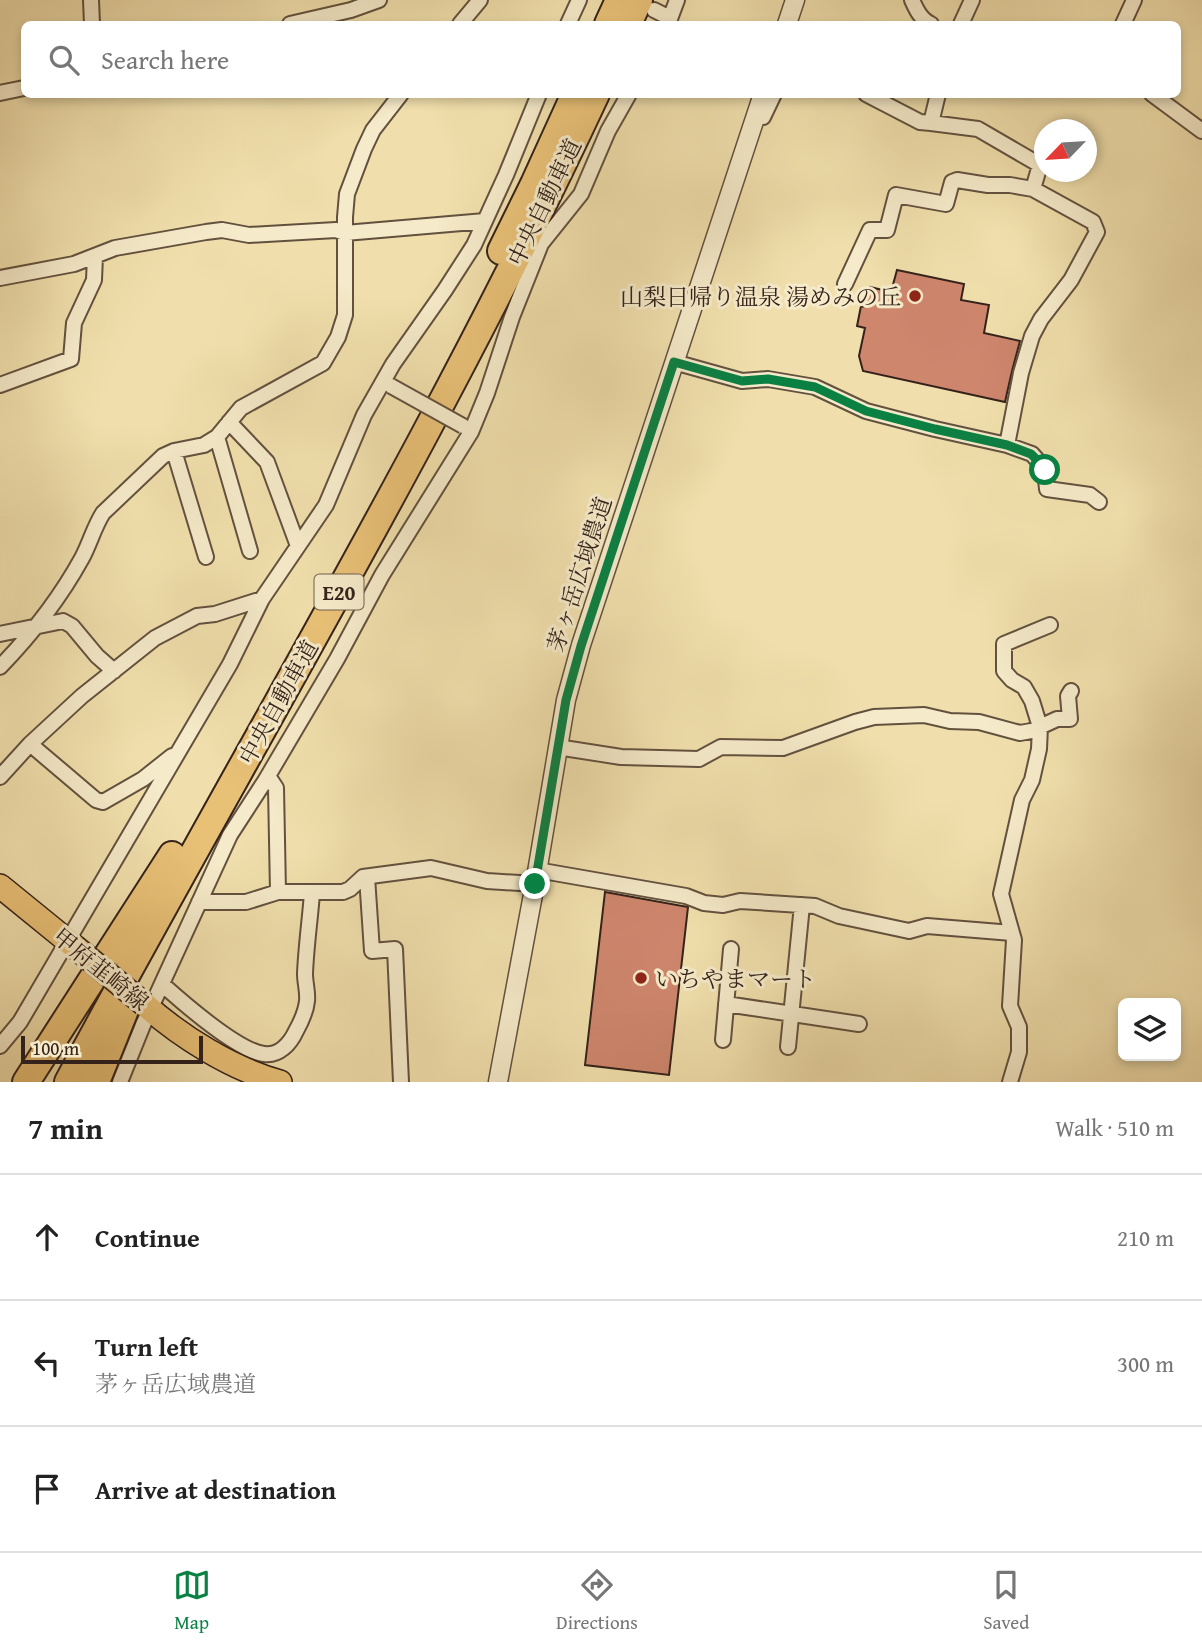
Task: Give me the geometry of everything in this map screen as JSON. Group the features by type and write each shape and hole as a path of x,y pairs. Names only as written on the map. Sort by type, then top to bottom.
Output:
{"highway":[{"path":"609,21 619,0"},
{"path":"631,21 646,5"},
{"name":"中央自動車道","path":"48,1082 397,450 534,184 574,98"},
{"name":"中央自動車道","path":"68,1082 456,377 550,193 594,98"},
{"path":"96,1082 120,1019 219,805"},
{"path":"26,1082 172,855"}],"main road":[{"name":"甲府韮崎線","path":"0,886 164,1021 223,1060 251,1061 280,1082"}],"street":[{"path":"91,0 92,21"},
{"path":"303,21 351,10 379,0"},
{"path":"462,21 480,0"},
{"path":"569,21 579,0"},
{"path":"646,5 669,21 677,0"},
{"path":"788,21 795,0"},
{"path":"912,0 925,21"},
{"path":"962,21 972,0"},
{"path":"1125,21 1135,0"},
{"path":"0,93 21,89"},
{"path":"0,667 54,605 84,556 103,513 163,457 174,451 204,445 217,438 242,408 323,363 338,337 345,314 347,194 363,149 373,130 398,98"},
{"path":"0,1046 20,1022 71,944 230,664 262,599 326,505 364,415 387,384 393,364 474,245 537,98"},
{"path":"120,1082 147,1006 162,984 230,835 337,659 487,393 512,317 541,244 581,194 608,131 627,98"},
{"name":"茅ヶ岳広域農道","path":"498,1082 566,700 581,646 762,98"},
{"path":"756,117 763,117 772,98"},
{"path":"874,98 920,122 978,129 1040,165 1032,190"},
{"path":"931,123 937,98"},
{"path":"1157,98 1202,131"},
{"path":"845,284 870,230 887,230 897,195 946,204 953,182 957,180 1032,190 1093,222 1097,232 1071,280 1041,319 1032,336 1021,373 1007,445"},
{"path":"0,278 74,264 115,248 222,230 249,235 335,230 345,233 485,221"},
{"path":"0,385 71,359 74,323 94,280 95,256"},
{"path":"674,362 742,381 768,379 815,387 866,411 1007,445 1031,454 1039,462 1045,470 1047,489 1090,495 1099,502"},
{"path":"387,384 467,429"},
{"path":"229,422 267,462 299,546"},
{"path":"217,438 250,551"},
{"path":"174,451 206,557"},
{"path":"0,777 30,744 82,695 155,638 197,616 215,614 262,599"},
{"path":"0,634 63,621 72,626 97,656 114,671"},
{"path":"1010,1082 1019,1052 1019,1027 1010,1006 1014,940 1001,894 1022,800 1032,780 1039,749 1040,727 1032,701 1024,687 1004,671 1004,643 1050,625"},
{"path":"557,747 621,757 699,759 721,747 783,748 874,717 924,715 950,721 979,722 1020,733 1057,719 1070,719 1068,696 1071,691"},
{"path":"30,744 96,800 103,802 143,779 172,756 176,758"},
{"path":"268,776 276,789 278,892"},
{"path":"199,902 246,902 278,892 343,892 363,877 431,868 487,881 536,877 687,896 704,903 723,905 740,901 815,906 839,916 909,931 927,926 1012,933"},
{"path":"367,877 372,951 395,949 401,1082"},
{"path":"162,984 189,1009 247,1048 251,1061 262,1054 274,1054 286,1048 302,1020 307,999 304,976 312,893"},
{"path":"788,1046 802,905"},
{"path":"723,1040 731,949"},
{"path":"726,1004 859,1024"}],"building":[{"path":"897,270 964,284 961,300 989,305 984,333 1020,341 1005,402 863,371 859,356 865,328 857,326 861,306 865,307 870,287 891,292"},
{"path":"605,892 688,907 669,1075 585,1065"}],"place":[{"name":"山梨日帰り温泉 湯めみの丘","path":"915,296"},
{"name":"いちやまマート","path":"641,978"}],"route":[{"path":"535,884 566,700 581,646 674,362 742,381 768,379 815,387 866,411 1007,445 1031,454 1045,470"}]}
